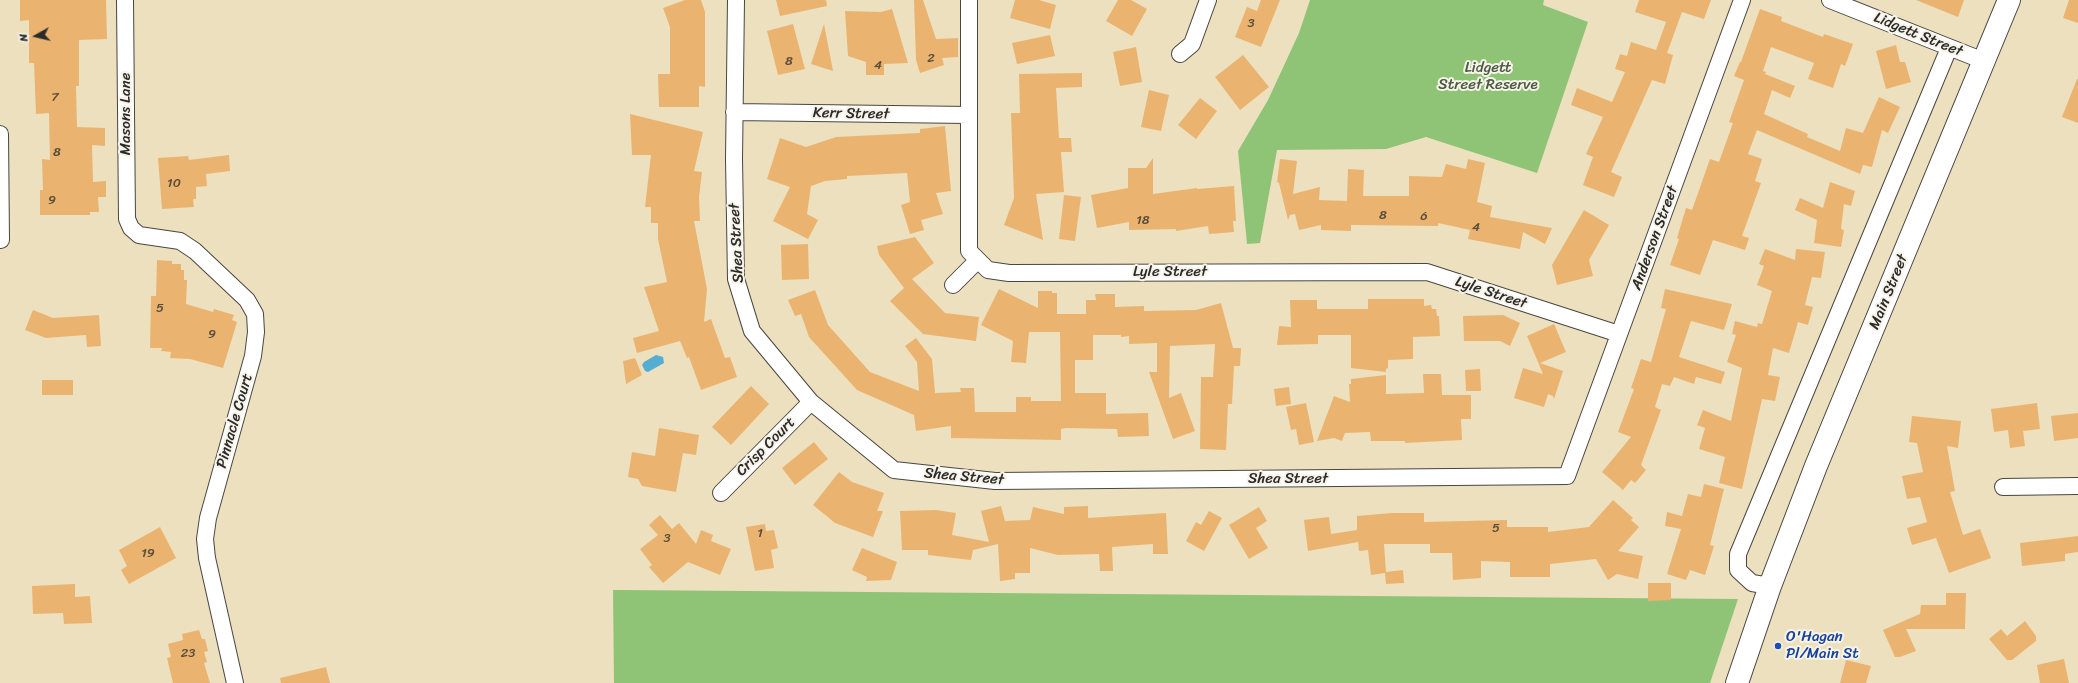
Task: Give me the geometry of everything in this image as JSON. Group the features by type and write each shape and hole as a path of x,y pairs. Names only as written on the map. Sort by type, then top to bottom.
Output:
{"main road":[{"name":"Main Street","path":"1737,683 1770,586 1816,466 2009,0"}],"street":[{"name":"Masons Lane","path":"125,0 126,199 127,219 131,228"},
{"name":"Shea Street","path":"736,0 734,112 736,279 752,331 811,402 894,470 995,481 1567,476"},
{"name":"Lyle Street","path":"969,0 969,251 988,270 1009,273 1427,272 1620,334"},
{"path":"1180,54 1192,44 1208,0"},
{"name":"Anderson Street","path":"1567,476 1742,0"},
{"name":"Lidgett Street","path":"1830,0 1984,61"},
{"path":"1770,586 1752,583 1747,579 1738,570 1738,554 1950,48"},
{"name":"Kerr Street","path":"734,112 969,115"},
{"path":"0,134 1,240"},
{"name":"Pinnacle Court","path":"131,228 139,236 180,241 196,250 247,300 255,314 256,332 254,356 208,518 205,539 207,558 235,683"},
{"path":"953,285 978,260"},
{"name":"Crisp Court","path":"721,493 811,402"},
{"path":"2003,487 2078,486"}],"green space":[{"name":"Lidgett Street Reserve","path":"1310,0 1544,0 1543,5 1588,22 1537,173 1426,137 1386,149 1277,150 1260,243 1247,244 1238,151 1268,100 1299,33"},
{"path":"613,590 1738,599 1710,683 614,683"}],"water":[{"path":"656,355 663,357 664,363 648,372 645,371 642,365 644,362"}],"building":[{"path":"20,0 106,0 107,39 79,40 79,86 76,86 77,127 105,128 105,146 92,145 93,182 106,181 106,197 98,197 99,212 90,212 90,215 40,215 40,190 43,190 42,159 50,160 49,113 36,114 34,63 29,63 29,20 20,21"},
{"path":"685,0 701,0 705,12 705,87 699,86 699,107 659,107 658,74 670,74 670,27 663,8"},
{"path":"776,0 826,0 827,6 780,16"},
{"path":"914,0 923,0 936,39 958,38 958,57 942,58 944,65 920,73 916,60"},
{"path":"1015,0 1039,0 1056,5 1050,29 1010,18"},
{"path":"1118,0 1131,0 1147,9 1132,36 1106,21"},
{"path":"1261,0 1280,0 1261,47 1235,37 1247,7 1257,11"},
{"path":"1639,0 1711,0 1704,19 1682,12 1667,53 1673,55 1665,84 1652,80 1611,172 1622,177 1614,197 1583,185 1593,157 1586,154 1603,117 1571,105 1577,88 1612,102 1625,72 1615,69 1620,54 1627,56 1631,42 1656,50 1666,22 1635,12"},
{"path":"1916,0 1964,0 1958,17"},
{"path":"2069,0 2078,0 2078,23 2063,18"},
{"path":"892,9 908,63 884,64 884,75 866,75 866,62 848,56 845,11 881,12"},
{"path":"1760,9 1782,17 1781,21 1823,37 1824,34 1853,44 1845,66 1841,64 1833,88 1808,79 1814,63 1771,47 1763,71 1766,72 1765,74 1795,86 1790,98 1772,90 1764,114 1808,134 1807,137 1840,151 1846,128 1863,133 1879,97 1900,107 1888,133 1882,130 1872,167 1863,165 1860,174 1757,130 1748,154 1762,159 1755,181 1761,183 1742,236 1749,238 1745,250 1713,240 1700,275 1670,265 1679,239 1677,238 1686,208 1692,210 1710,159 1719,162 1733,123 1729,122 1744,80 1734,76 1741,62"},
{"path":"793,24 805,69 778,75 767,31"},
{"path":"824,24 833,71 811,64"},
{"path":"1050,35 1055,56 1017,64 1012,43"},
{"path":"1896,45 1900,62 1905,62 1911,82 1886,89 1876,51"},
{"path":"1136,47 1142,82 1120,86 1113,52"},
{"path":"1243,55 1269,87 1240,110 1215,77"},
{"path":"1082,73 1082,87 1056,88 1059,138 1071,138 1072,152 1061,152 1064,192 1036,194 1043,240 1004,225 1014,198 1011,113 1020,113 1019,74"},
{"path":"2078,79 2078,123 2062,117"},
{"path":"1149,90 1169,95 1161,131 1141,127"},
{"path":"1200,98 1217,111 1196,139 1178,125"},
{"path":"630,114 703,132 694,171 702,172 699,197 700,221 694,221 707,289 704,322 711,319 725,358 730,357 737,377 701,390 689,357 687,358 680,341 637,353 633,338 659,331 644,287 667,282 658,239 658,223 651,223 651,207 645,207 651,155 632,155"},
{"path":"945,126 951,191 936,193 943,214 921,220 924,230 910,234 901,205 910,202 907,173 847,176 847,179 825,181 811,186 807,214 818,220 808,239 773,221 790,187 767,179 780,138 806,147 836,137 920,133 920,129"},
{"path":"229,155 230,171 206,174 207,186 196,187 196,199 193,199 194,207 162,209 158,158 188,156 189,160"},
{"path":"1153,158 1153,194 1197,188 1234,186 1236,221 1233,221 1234,232 1209,234 1208,226 1176,231 1176,229 1129,230 1129,222 1097,228 1091,195 1128,188 1128,168 1146,168"},
{"path":"1280,159 1297,161 1293,194 1320,187 1319,200 1347,201 1348,169 1364,170 1363,196 1409,196 1409,176 1442,177 1446,164 1466,169 1468,159 1485,163 1477,202 1492,206 1490,217 1552,228 1545,244 1523,232 1520,249 1468,239 1470,230 1438,223 1438,226 1351,225 1351,231 1321,230 1321,225 1299,230 1295,214 1290,215 1288,220 1279,183 1277,182"},
{"path":"1830,182 1855,191 1851,206 1844,204 1841,229 1844,230 1841,247 1814,243 1817,220 1795,210 1800,198 1823,208"},
{"path":"1064,195 1081,197 1075,241 1059,239"},
{"path":"1584,210 1609,225 1589,260 1593,276 1557,285 1552,265"},
{"path":"915,237 934,263 912,279 945,313 979,317 976,341 923,334 890,301 904,288 879,255 877,246"},
{"path":"808,244 809,279 782,280 781,245"},
{"path":"1765,249 1795,260 1796,249 1825,252 1821,278 1812,277 1805,305 1813,307 1808,325 1798,322 1789,353 1773,348 1768,375 1780,377 1775,401 1762,399 1742,489 1719,483 1725,457 1699,449 1705,428 1697,425 1703,410 1731,421 1742,368 1727,362 1736,335 1732,334 1735,321 1757,327 1758,323 1762,324 1772,291 1757,285 1764,266 1759,264"},
{"path":"157,260 172,261 172,264 181,264 181,270 184,270 184,280 187,280 186,304 213,312 214,309 234,315 232,320 237,322 223,368 190,359 170,358 171,352 161,351 162,348 150,348 151,296 156,296"},
{"path":"999,289 1038,308 1038,291 1052,291 1052,293 1057,293 1057,314 1086,314 1086,300 1096,300 1095,294 1115,294 1115,307 1144,306 1144,311 1196,310 1221,303 1233,348 1241,348 1240,366 1234,366 1232,404 1228,404 1226,450 1200,449 1201,377 1213,377 1215,344 1170,346 1169,398 1181,393 1195,431 1173,439 1149,372 1157,372 1157,343 1129,344 1129,336 1121,337 1121,335 1093,335 1093,360 1075,360 1075,393 1106,393 1106,414 1148,413 1149,436 1118,437 1117,429 1066,428 1061,429 1061,440 951,438 951,426 916,431 914,415 857,390 809,337 801,314 795,316 788,300 815,290 828,325 870,372 919,391 917,362 905,346 916,338 932,359 935,393 961,392 960,388 974,388 975,412 1016,412 1016,397 1031,397 1031,401 1061,401 1060,332 1029,332 1026,363 1011,362 1013,341 981,325"},
{"path":"1665,289 1732,304 1724,330 1691,321 1679,357 1725,372 1721,384 1696,377 1694,384 1674,377 1670,386 1662,384 1655,407 1661,410 1641,465 1646,470 1635,483 1631,480 1623,490 1602,472 1631,437 1618,432 1634,389 1631,388 1641,359 1651,362 1666,309 1661,308"},
{"path":"1368,299 1424,299 1424,306 1431,305 1432,309 1436,309 1437,316 1439,316 1440,336 1413,337 1413,359 1388,360 1388,368 1386,369 1386,372 1351,368 1351,335 1318,335 1318,344 1277,345 1279,326 1291,327 1290,300 1317,300 1317,309 1368,309"},
{"path":"33,310 53,318 99,315 101,346 87,347 86,335 46,338 25,330"},
{"path":"1503,315 1520,323 1510,346 1500,341 1464,341 1463,316"},
{"path":"1554,324 1566,352 1540,363 1563,371 1554,399 1553,396 1548,394 1544,407 1514,398 1523,368 1543,374 1527,336"},
{"path":"635,358 642,375 626,384 623,361"},
{"path":"1480,369 1481,391 1466,391 1465,370"},
{"path":"1423,374 1441,374 1442,395 1471,395 1471,419 1461,419 1462,440 1405,443 1405,441 1371,441 1370,432 1345,433 1342,441 1334,438 1317,441 1334,396 1350,402 1349,384 1351,384 1351,379 1386,375 1386,394 1424,393"},
{"path":"42,380 73,380 73,395 42,395"},
{"path":"751,386 769,404 731,445 712,427"},
{"path":"1289,387 1291,404 1276,406 1274,389"},
{"path":"1306,403 1314,442 1299,445 1296,429 1291,430 1286,407"},
{"path":"2037,403 2040,429 2023,431 2025,446 2010,448 2008,430 1994,432 1991,409"},
{"path":"2078,413 2078,438 2054,441 2051,416"},
{"path":"1912,416 1961,421 1958,448 1947,446 1955,491 1950,492 1963,535 1980,529 1991,558 1949,573 1936,538 1912,545 1907,528 1927,522 1920,497 1907,499 1902,476 1923,472 1917,443 1909,442"},
{"path":"659,428 699,435 696,455 683,453 676,492 642,486 638,479 628,477 632,452 655,456"},
{"path":"814,442 828,459 795,485 782,468"},
{"path":"839,472 852,482 884,493 877,511 883,511 873,537 835,523 813,505"},
{"path":"1704,484 1724,489 1710,545 1714,546 1705,575 1690,570 1686,580 1667,574 1681,529 1665,526 1667,512 1682,516 1688,494 1701,497"},
{"path":"1613,500 1633,518 1631,520 1639,527 1618,551 1643,556 1638,579 1617,574 1608,580 1596,559 1550,564 1550,577 1510,577 1510,562 1481,561 1481,578 1453,580 1452,553 1430,553 1430,544 1384,544 1386,572 1403,570 1404,583 1386,584 1385,573 1371,575 1368,550 1359,551 1358,542 1308,551 1304,520 1329,517 1331,534 1357,530 1357,516 1392,513 1424,513 1424,522 1507,520 1507,527 1548,527 1548,532 1589,527"},
{"path":"1001,506 1005,521 1030,520 1033,507 1064,514 1064,507 1088,506 1088,518 1166,513 1168,554 1153,554 1153,544 1112,547 1113,571 1100,571 1099,554 1058,555 1030,548 1030,573 1015,573 1015,579 1000,581 998,544 973,550 971,560 928,555 928,550 902,550 900,511 936,510 956,513 952,535 989,542 981,511"},
{"path":"1259,507 1267,521 1256,528 1268,548 1249,559 1229,525"},
{"path":"1209,511 1222,518 1204,551 1186,541 1196,522 1201,525"},
{"path":"660,515 672,529 679,523 696,544 701,530 713,535 711,541 731,549 720,575 688,562 663,583 649,567 652,565 640,549 658,535 649,525"},
{"path":"765,524 766,531 774,530 778,548 771,550 774,568 755,571 746,527"},
{"path":"160,527 176,558 129,584 121,570 127,566 119,550"},
{"path":"2078,536 2078,552 2065,554 2065,561 2022,566 2020,543"},
{"path":"862,548 897,562 891,580 866,581 867,577 852,570"},
{"path":"1648,583 1671,583 1671,600 1648,601"},
{"path":"75,584 75,597 90,596 92,623 64,624 63,613 33,614 32,586"},
{"path":"1946,593 1966,593 1965,629 1906,629 1916,651 1900,657 1895,657 1883,630 1920,614 1921,605 1946,605"},
{"path":"2025,621 2036,636 2036,641 2012,660 2007,660 1989,639 2001,629 2007,636"},
{"path":"199,630 202,639 205,639 208,651 204,652 207,662 204,663 210,683 173,683 167,658 171,657 168,644 183,640 182,634"},
{"path":"2064,659 2069,683 2040,683 2037,665"},
{"path":"1846,660 1871,666 1866,683 1840,683"},
{"path":"326,667 330,683 281,683 280,678"}],"place":[{"name":"O'Hagan Pl/Main St","path":"1778,646"}]}
